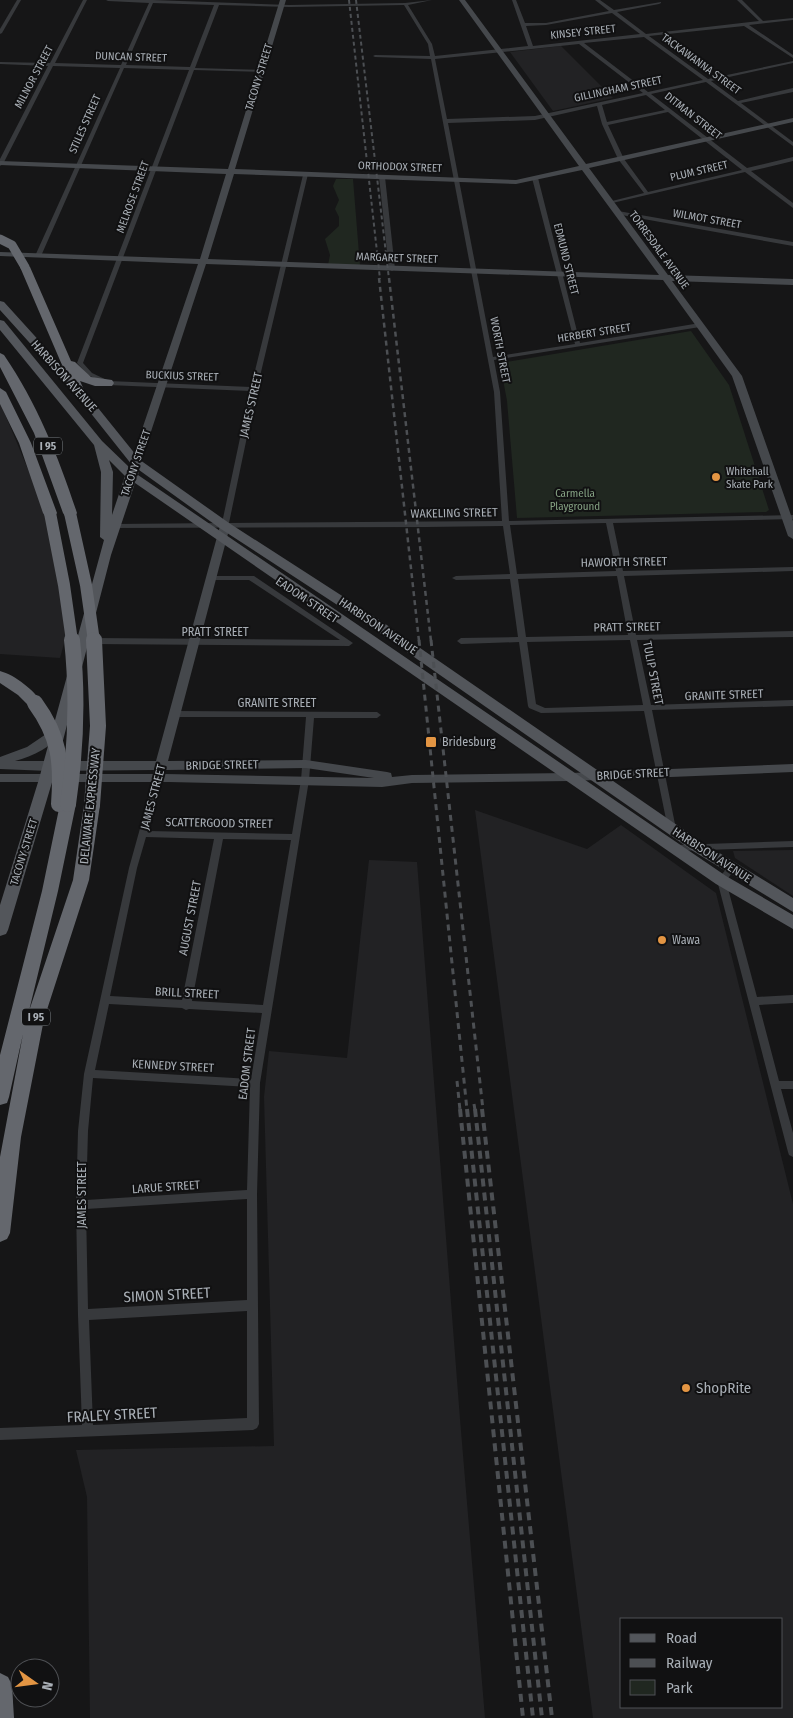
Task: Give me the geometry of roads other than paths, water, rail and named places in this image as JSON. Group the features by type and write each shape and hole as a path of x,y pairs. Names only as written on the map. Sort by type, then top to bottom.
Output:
{"highway":[{"path":"0,238 12,245 25,267 62,349 78,390"},
{"path":"62,349 81,378 91,382 108,383"},
{"name":"DELAWARE EXPRESSWAY","path":"0,1233 12,1137 35,1019 81,880 92,805 97,752 96,684 88,594 70,514 52,456 41,430 3,361"},
{"name":"DELAWARE EXPRESSWAY","path":"0,392 28,451 50,513 63,575 76,685 74,760 63,806"},
{"path":"0,676 23,691 51,724 58,746 63,806"},
{"name":"I 95","path":"0,1096 50,891 63,806"},
{"path":"0,1685 2,1718"}],"main road":[{"name":"TORRESDALE AVENUE","path":"462,0 737,376 790,517 793,536"},
{"name":"TACONY STREET","path":"0,930 47,773 105,555 203,262 282,3"},
{"name":"ORTHODOX STREET","path":"0,163 516,182 793,120"},
{"name":"MARGARET STREET","path":"0,254 285,266 793,282"},
{"name":"HARBISON AVENUE","path":"0,304 78,390 136,462 223,532 571,777 676,848 793,906"},
{"name":"HARBISON AVENUE","path":"0,324 98,443 132,476 206,526 223,532 376,624 698,847 726,874 793,923"},
{"path":"98,443 104,459 108,481 105,555"},
{"name":"JAMES STREET","path":"160,772 223,532"},
{"path":"0,761 34,750 47,742 58,730"},
{"name":"BRIDGE STREET","path":"0,778 47,773 160,772 306,764 412,779"},
{"name":"BRIDGE STREET","path":"0,765 47,773"},
{"name":"BRIDGE STREET","path":"160,772 382,783 412,779 571,777 793,768"}],"street":[{"path":"0,33 19,0"},
{"name":"MILNOR STREET","path":"0,163 85,0"},
{"path":"108,0 217,4 405,4 430,0"},
{"path":"514,0 531,47"},
{"name":"TACKAWANNA STREET","path":"597,0 793,144"},
{"path":"739,0 762,22"},
{"name":"STILES STREET","path":"38,256 152,1"},
{"name":"MELROSE STREET","path":"108,383 90,374 80,364 217,4"},
{"name":"WORTH STREET","path":"405,4 430,44 434,58 497,392 506,523 532,706 536,709"},
{"path":"522,25 546,24 659,4"},
{"name":"KINSEY STREET","path":"375,56 434,58 793,19"},
{"path":"744,24 793,57"},
{"name":"DITMAN STREET","path":"580,42 793,206"},
{"name":"GILLINGHAM STREET","path":"446,121 535,118 793,62"},
{"name":"DUNCAN STREET","path":"0,63 261,71"},
{"path":"736,103 793,90"},
{"path":"598,104 621,159 647,194"},
{"path":"605,124 670,110"},
{"name":"PLUM STREET","path":"610,203 793,160"},
{"name":"JAMES STREET","path":"223,532 254,389 306,175"},
{"path":"382,177 392,269"},
{"name":"EDMUND STREET","path":"535,178 578,345"},
{"name":"WILMOT STREET","path":"618,213 793,244"},
{"name":"HERBERT STREET","path":"490,359 700,325"},
{"name":"BUCKIUS STREET","path":"108,383 254,389"},
{"name":"WAKELING STREET","path":"223,532 506,523 790,517"},
{"name":"TULIP STREET","path":"609,522 672,829"},
{"path":"115,526 206,526"},
{"name":"HAWORTH STREET","path":"456,578 793,569"},
{"name":"EADOM STREET","path":"210,578 251,578 349,643"},
{"name":"PRATT STREET","path":"461,641 793,634"},
{"name":"PRATT STREET","path":"82,641 349,643"},
{"name":"GRANITE STREET","path":"536,709 544,711 793,703"},
{"name":"GRANITE STREET","path":"176,714 378,715"},
{"name":"EADOM STREET","path":"226,1424 253,1424 252,1194 255,1083 305,780 310,714"},
{"name":"JAMES STREET","path":"88,1431 81,1205 83,1131 89,1074 133,868 160,772"},
{"name":"SCATTERGOOD STREET","path":"143,834 295,837"},
{"name":"AUGUST STREET","path":"186,1006 219,835"},
{"path":"676,848 793,844"},
{"path":"726,874 754,1000 793,1152"},
{"path":"754,1000 793,999"},
{"name":"BRILL STREET","path":"106,1000 267,1010"},
{"name":"KENNEDY STREET","path":"89,1074 255,1083"},
{"path":"775,1085 793,1084"},
{"name":"LARUE STREET","path":"81,1205 252,1194"},
{"name":"SIMON STREET","path":"83,1314 253,1305"},
{"name":"FRALEY STREET","path":"0,1434 226,1424"}],"railway":[{"path":"349,0 380,279"},
{"path":"356,0 389,279"},
{"path":"379,278 419,641"},
{"path":"389,278 431,641"},
{"path":"419,640 467,1110"},
{"path":"431,640 483,1110"},
{"path":"457,1081 460,1110"},
{"path":"474,1104 475,1110"},
{"path":"460,1109 523,1718"},
{"path":"467,1109 533,1718"},
{"path":"475,1109 542,1718"},
{"path":"482,1109 552,1718"}],"place":[{"name":"Whitehall Skate Park","path":"716,477"},
{"name":"Bridesburg","path":"431,742"},
{"name":"Wawa","path":"662,940"},
{"name":"ShopRite","path":"686,1388"}],"park label":[{"name":"Carmella Playground","path":"575,499"}]}
